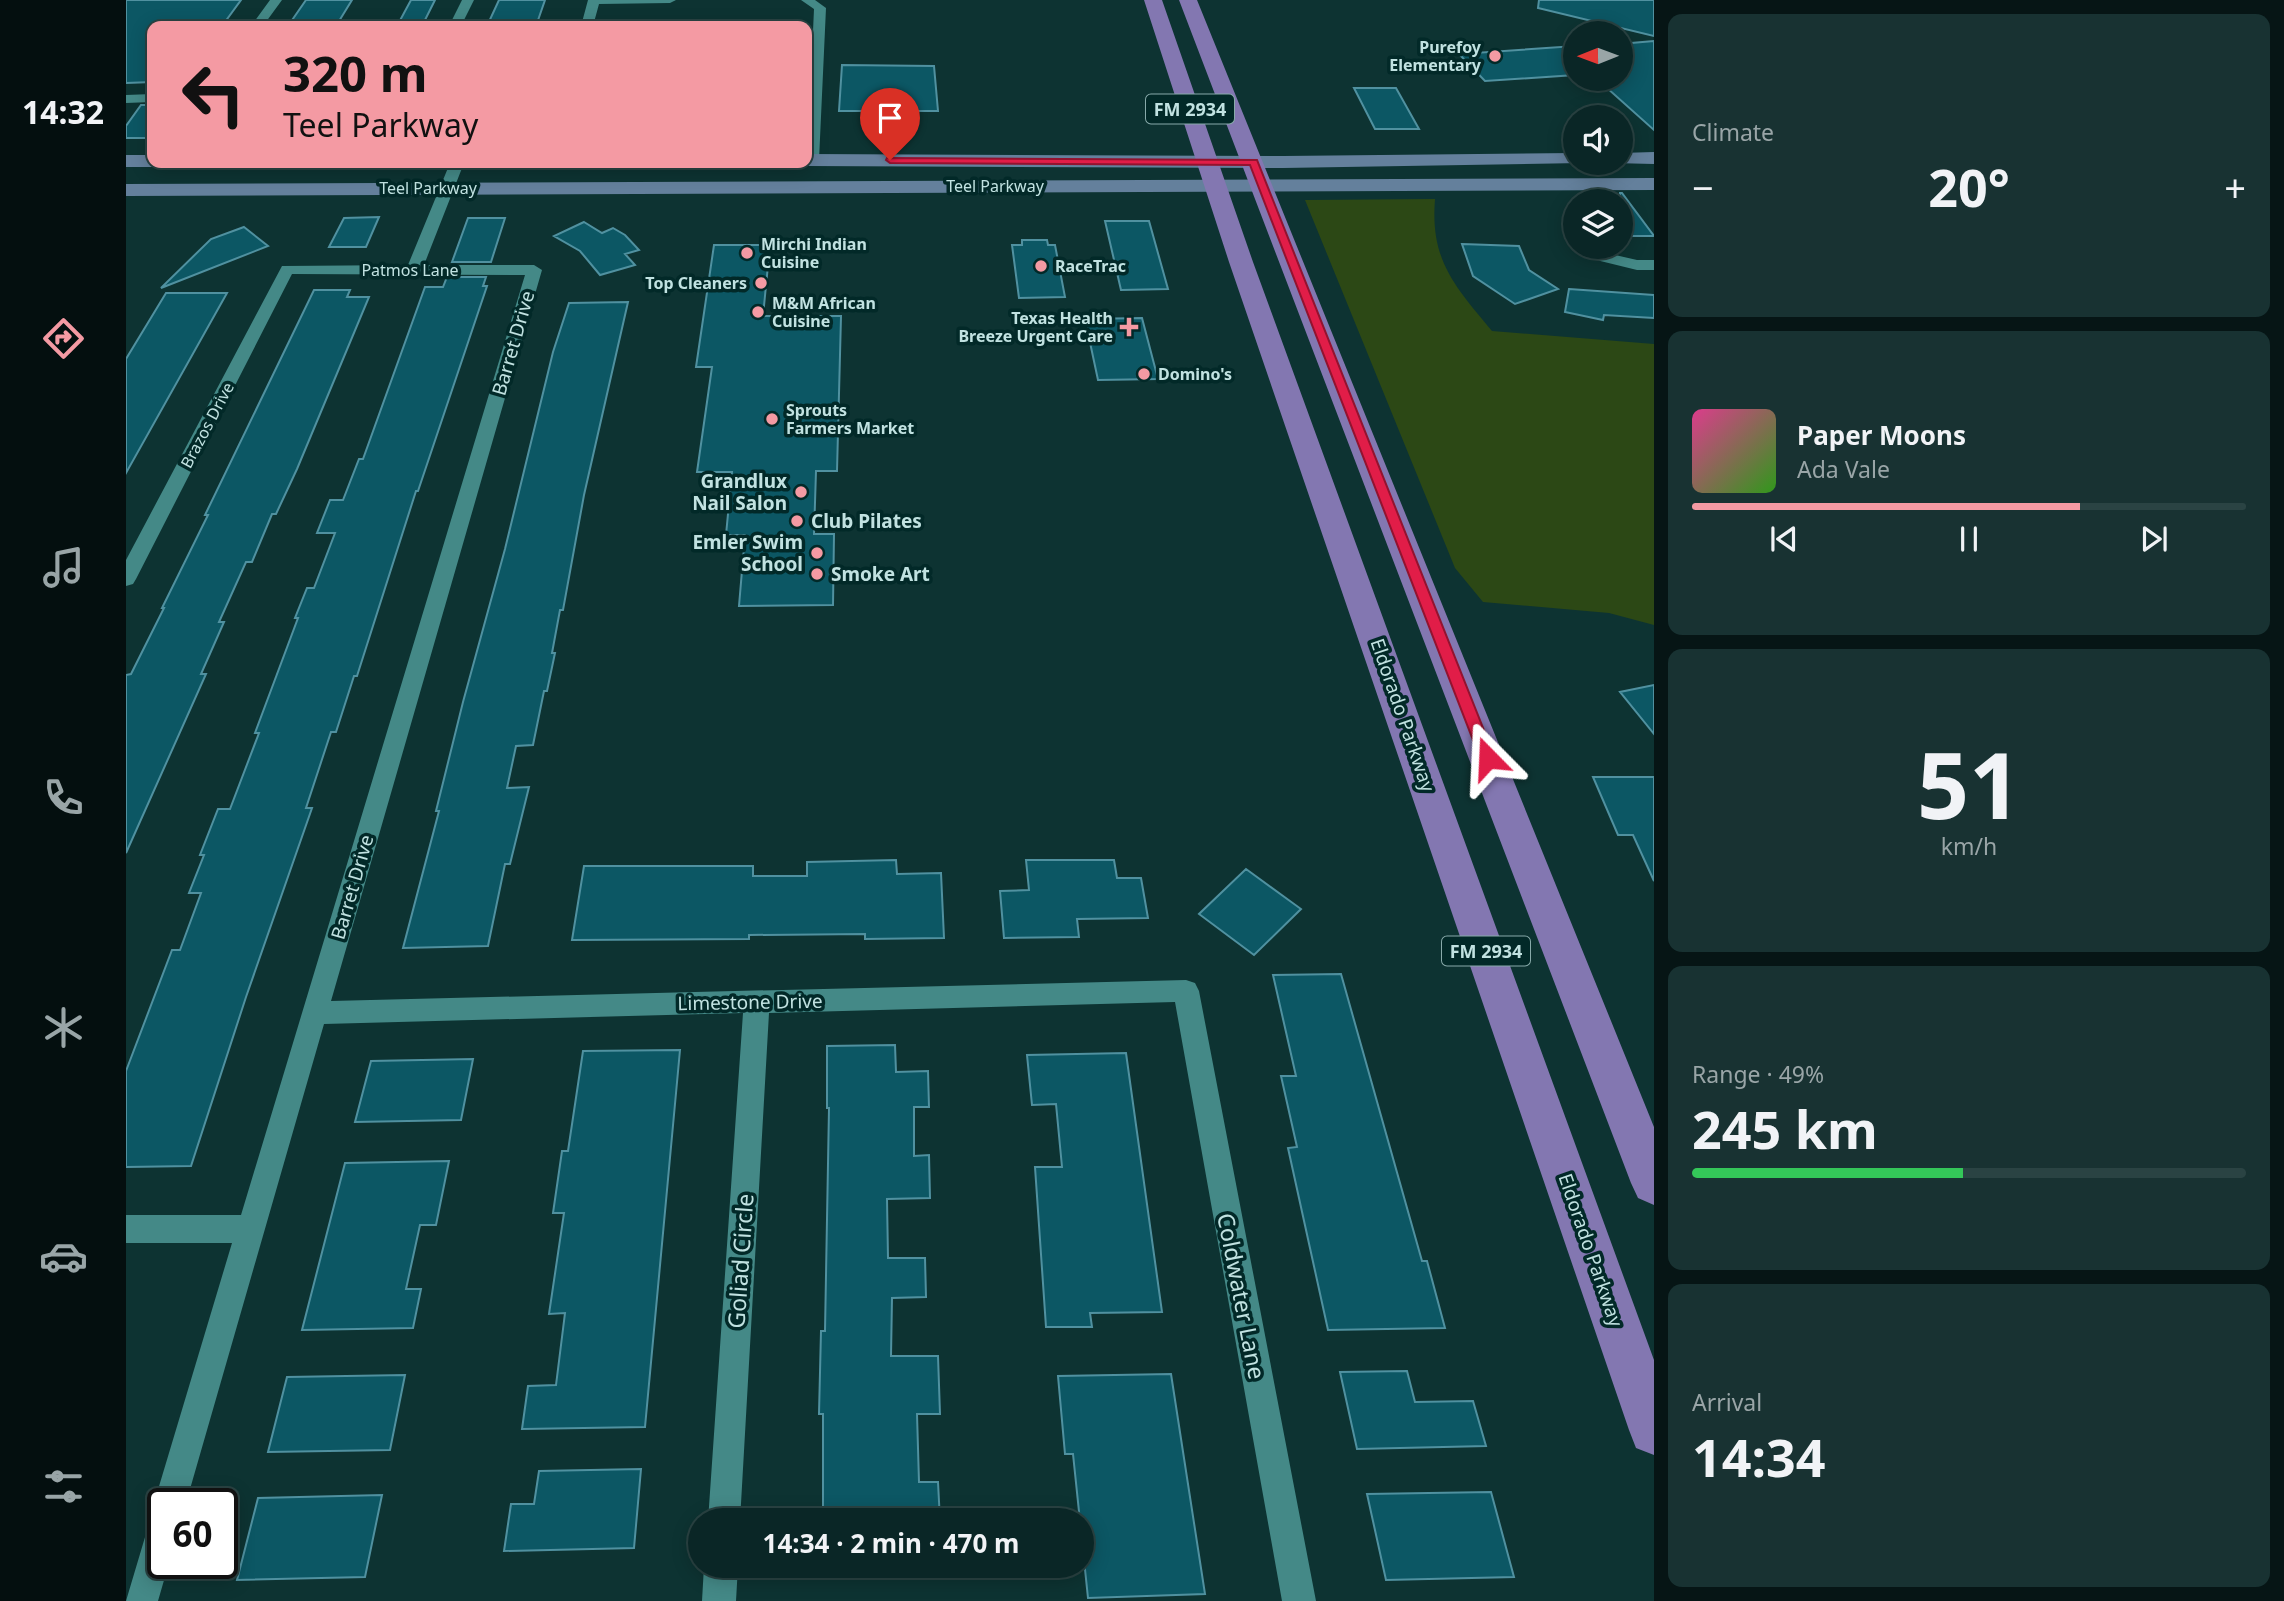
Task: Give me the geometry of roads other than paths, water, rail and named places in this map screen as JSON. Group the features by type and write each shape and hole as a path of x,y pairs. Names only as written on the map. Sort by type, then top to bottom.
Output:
{"main road":[{"name":"Eldorado Parkway","path":"1153,0 1211,174 1654,1430"},
{"name":"FM 2934","path":"1188,0 1654,1183"},
{"path":"1633,159 1654,158"},
{"name":"Teel Parkway","path":"126,190 807,187 1211,174 1253,162 1563,159"},
{"name":"Teel Parkway","path":"812,160 1211,174 1263,185 1647,184"},
{"path":"126,161 147,161"},
{"path":"807,187 808,168"},
{"path":"1633,170 1647,184"},
{"path":"1317,471 1375,471"}],"street":[{"path":"261,21 276,0"},
{"path":"457,21 468,0"},
{"path":"588,21 594,1 670,0"},
{"path":"807,0 820,8 812,49"},
{"path":"126,99 147,98"},
{"path":"414,270 455,168"},
{"path":"1611,259 1637,265 1654,265"},
{"name":"Patmos Lane","path":"286,269 534,270"},
{"name":"Brazos Drive","path":"126,579 286,269"},
{"name":"Barret Drive","path":"174,1488 534,270"},
{"name":"Limestone Drive","path":"315,1013 1186,991"},
{"name":"Coldwater Lane","path":"1186,991 1299,1601"},
{"name":"Goliad Circle","path":"725,1508 757,1002"},
{"path":"126,1229 251,1229"},
{"path":"719,1601 720,1578"},
{"path":"141,1601 148,1579"}],"place":[{"name":"Purefoy Elementary","path":"1495,56"},
{"name":"Mirchi Indian Cuisine","path":"747,253"},
{"name":"RaceTrac","path":"1041,266"},
{"name":"Top Cleaners","path":"761,283"},
{"name":"M&M African Cuisine","path":"758,312"},
{"name":"Texas Health Breeze Urgent Care","path":"1129,327"},
{"name":"Domino's","path":"1144,374"},
{"name":"Sprouts Farmers Market","path":"772,419"},
{"name":"Grandlux Nail Salon","path":"801,492"},
{"name":"Club Pilates","path":"797,521"},
{"name":"Emler Swim School","path":"817,553"},
{"name":"Smoke Art","path":"817,574"}]}
